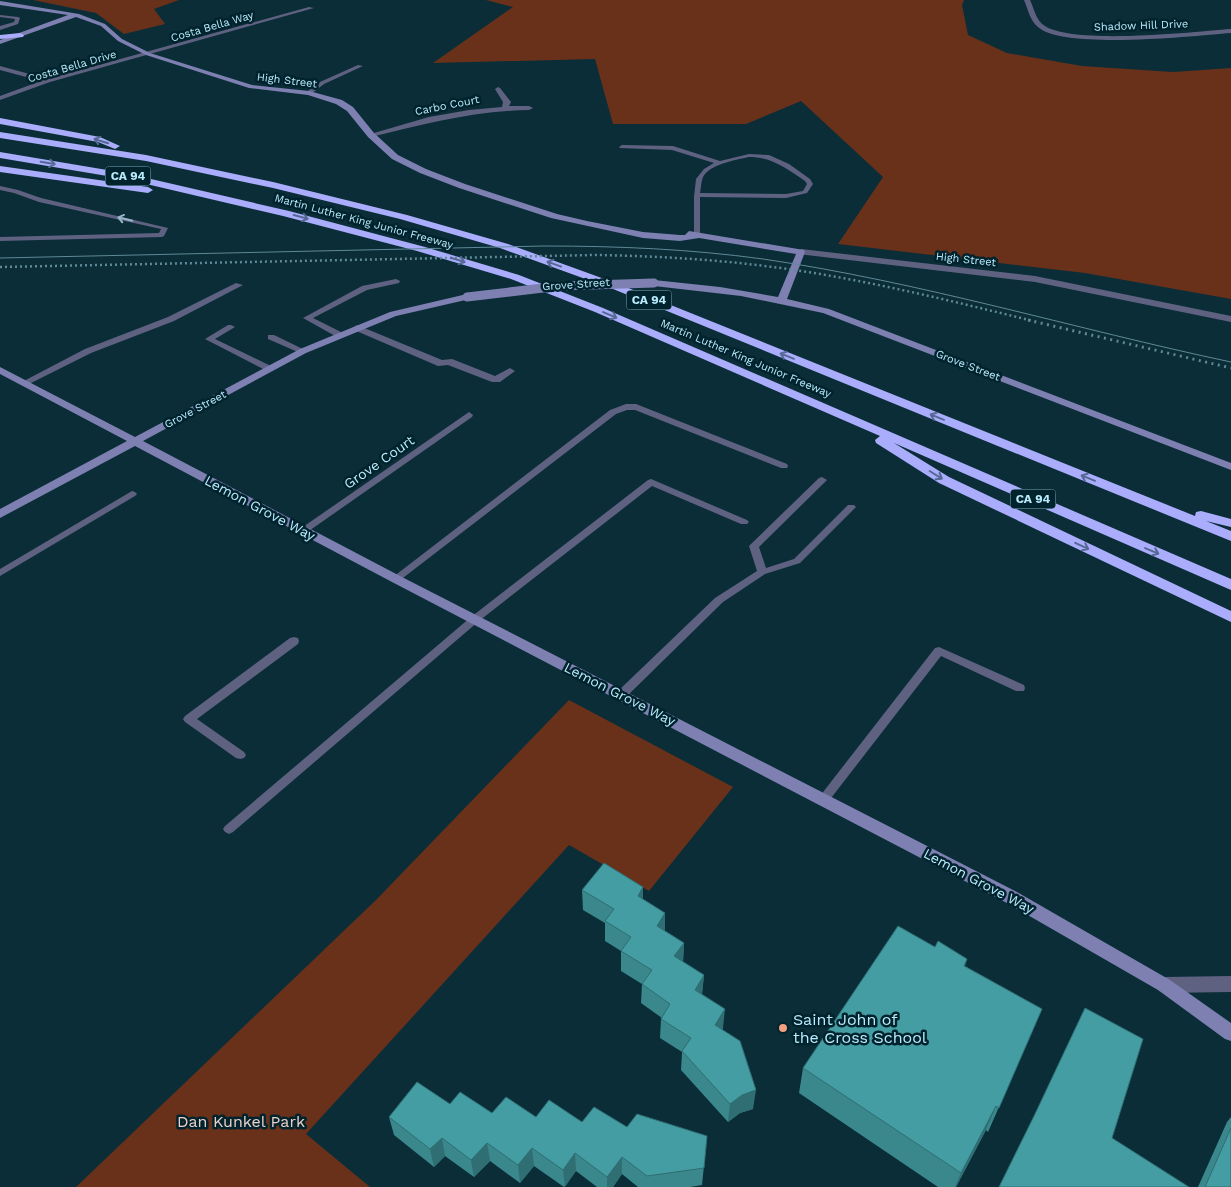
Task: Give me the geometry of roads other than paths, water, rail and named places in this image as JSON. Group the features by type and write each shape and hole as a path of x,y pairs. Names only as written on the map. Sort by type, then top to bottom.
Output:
{"highway":[{"path":"0,37 20,35"},
{"path":"0,121 100,140 146,158"},
{"name":"Martin Luther King Junior Freeway","path":"0,135 146,158 273,184 402,217 504,246 617,287 1231,536"},
{"name":"Martin Luther King Junior Freeway","path":"0,155 125,176 254,206 421,249 515,277 599,310 1231,585"},
{"path":"0,169 254,206"},
{"path":"835,412 944,480 1231,617"},
{"path":"1133,496 1231,523"}],"main road":[{"name":"High Street","path":"0,3 77,15 103,25 120,40 148,54 251,87 309,93 339,102 350,109 371,135 395,157 422,171 554,216 643,235 680,238 697,236 756,243 801,252"},
{"path":"0,42 77,15"},
{"path":"782,299 801,252"},
{"name":"Grove Street","path":"0,514 303,351 393,314 467,296 531,287 610,281 701,286 782,299 826,311 885,332 1231,467"},
{"name":"Lemon Grove Way","path":"0,370 303,531 1012,897 1164,985 1231,1033"}],"street":[{"name":"Shadow Hill Drive","path":"1027,0 1040,27 1053,34 1131,37 1231,32"},
{"name":"Costa Bella Way","path":"148,54 311,8"},
{"name":"Costa Bella Drive","path":"2,98 48,81 148,54"},
{"path":"309,93 322,84 360,66"},
{"path":"0,68 48,81"},
{"path":"498,89 506,102 504,108"},
{"name":"Carbo Court","path":"371,135 453,114 504,108 529,108"},
{"name":"High Street","path":"801,252 1035,279 1231,319"},
{"path":"357,328 442,364 448,360 496,380 510,371"},
{"path":"1164,985 1231,984"}],"lane":[{"path":"0,16 18,18 16,23 0,28"},
{"path":"622,147 673,148 720,163"},
{"path":"697,236 697,180 705,170 720,163 741,155 760,154 774,158 808,180 810,184 805,192 786,196 698,195"},
{"path":"0,188 16,190 40,200 165,228 162,236 0,239"},
{"path":"340,335 307,318 365,288 396,281"},
{"path":"24,383 88,351 171,319 239,285"},
{"path":"231,327 209,339 270,369"},
{"path":"271,337 303,351"},
{"path":"396,579 613,412 626,407 636,407 784,466"},
{"name":"Grove Court","path":"303,531 470,415"},
{"path":"762,572 754,546 822,480"},
{"path":"229,829 475,620 651,482 744,522"},
{"path":"0,573 132,494"},
{"path":"621,695 719,600 762,572 797,561 851,507"},
{"path":"240,755 189,719 294,641"},
{"path":"824,799 939,652 1020,688"}],"tram line":[{"path":"0,258 544,246 681,250 763,259 881,280 1231,362"}],"railway":[{"path":"0,267 595,255 668,257 740,263 850,279 1033,321"},
{"path":"1028,320 1231,368"}],"place":[{"name":"Saint John of the Cross School","path":"783,1028"}],"park label":[{"name":"Dan Kunkel Park","path":"241,1121"}]}
